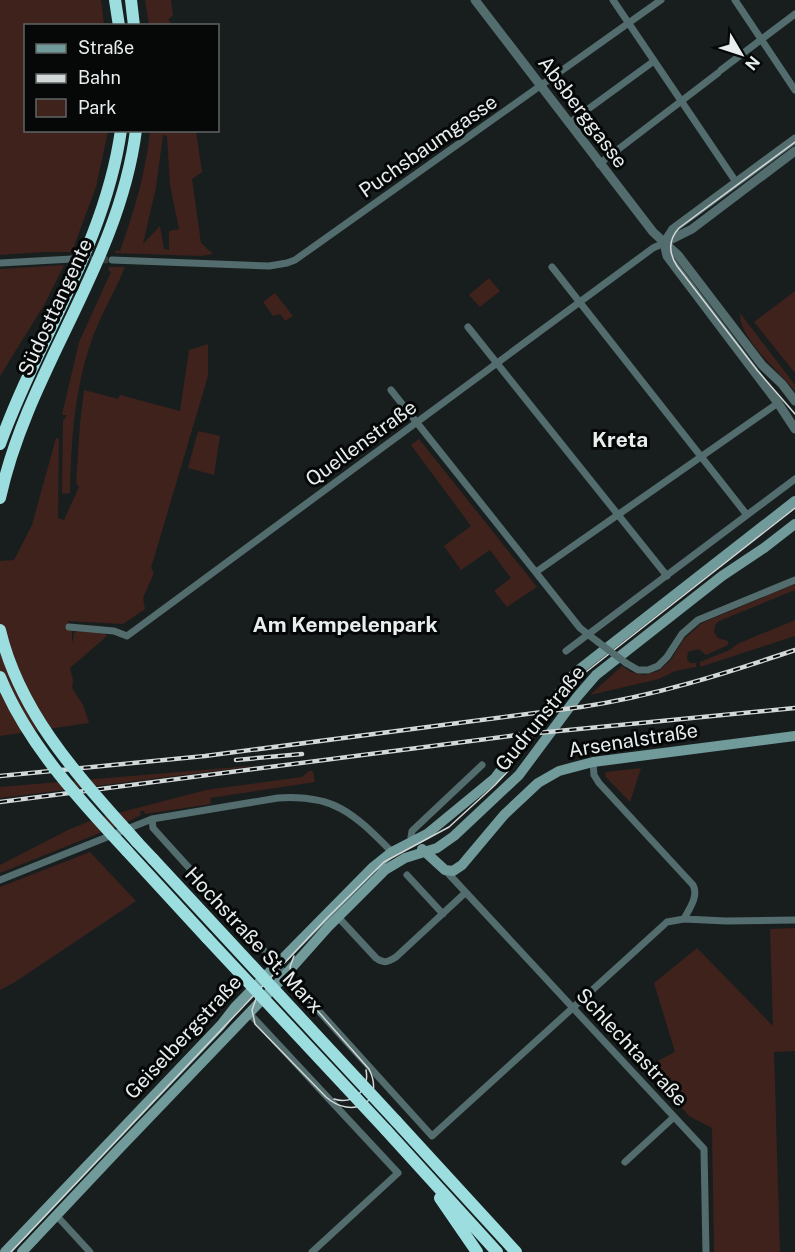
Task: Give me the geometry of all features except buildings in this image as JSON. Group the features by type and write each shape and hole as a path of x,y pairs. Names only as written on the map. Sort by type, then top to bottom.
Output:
{"highway":[{"path":"115,0 119,24"},
{"path":"131,0 134,24"},
{"name":"Südosttangente","path":"0,444 23,387 100,219 113,175 121,132"},
{"name":"Südosttangente","path":"0,498 24,422 90,281 114,222 128,178 136,132"},
{"name":"Hochstraße St. Marx","path":"0,630 23,693 44,729 78,774 137,842 516,1252"},
{"name":"Hochstraße St. Marx","path":"0,677 32,737 78,798 497,1252"},
{"path":"418,1165 477,1252"}],"main road":[{"name":"Gudrunstraße","path":"394,857 427,834 500,773 576,672 795,501"},
{"name":"Gudrunstraße","path":"394,857 427,852 454,836 519,776 596,675 722,576 795,524"},
{"name":"Arsenalstraße","path":"445,870 453,871 462,865 498,820 543,779 566,768 593,762 795,736"},
{"path":"414,842 445,870"},
{"name":"Geiselbergstraße","path":"22,1252 385,870 394,857"},
{"name":"Geiselbergstraße","path":"5,1252 221,1026 235,1007 276,965 372,868 394,857"}],"street":[{"name":"Absberggasse","path":"475,0 599,164 663,243 678,255 762,365 782,384 795,401"},
{"path":"613,0 736,182"},
{"name":"Puchsbaumgasse","path":"112,260 278,265 295,260 661,0"},
{"path":"735,0 795,90"},
{"path":"599,164 795,14"},
{"path":"569,123 654,61"},
{"name":"Quellenstraße","path":"663,243 673,229 795,139"},
{"name":"Quellenstraße","path":"69,627 114,631 128,636 653,248 692,229 795,151"},
{"name":"Absberggasse","path":"663,243 667,256 795,429"},
{"path":"0,263 72,259"},
{"path":"552,267 747,516"},
{"path":"468,327 667,576"},
{"path":"391,390 588,635 638,670 648,670 663,662 682,634 698,620 795,580"},
{"path":"536,572 778,403"},
{"name":"Gudrunstraße","path":"566,651 795,479"},
{"path":"593,762 597,780 692,884 696,891 684,919"},
{"name":"Gudrunstraße","path":"414,842 411,837 412,831 482,765"},
{"path":"0,880 152,819 278,798 308,797 346,810 394,857"},
{"path":"152,819 153,828 432,1136 667,921 684,919 795,920"},
{"name":"Schlechtastraße","path":"445,870 704,1149 706,1252"},
{"path":"407,875 443,914"},
{"path":"338,917 376,958 384,962 396,957 465,893"},
{"path":"249,1013 398,1173 312,1252"},
{"path":"626,1162 674,1117"},
{"path":"56,1215 90,1252"}],"green space":[{"path":"0,0 101,0 104,24 24,24 24,132 108,132 96,187 74,246 77,249 75,252 0,255"},
{"path":"145,0 171,0 173,16 168,19 171,24 149,24"},
{"path":"150,132 196,132 202,172 192,179 201,243 213,254 200,256 115,253 116,250 120,251 142,177","holes":["163,135 167,136 170,185 179,229 169,231 169,250 164,249 160,226 143,244 156,187"]},
{"path":"64,265 44,305 0,376 0,269"},
{"path":"109,267 125,267 97,327 84,366 74,420 70,493 62,494 63,421 67,415 62,415 79,342 111,272 108,270"},
{"path":"489,278 500,291 480,307 469,295"},
{"path":"795,291 795,373 754,322"},
{"path":"275,293 293,316 285,321 280,314 273,316 263,302"},
{"path":"740,313 795,385 795,391 753,344 741,323"},
{"path":"208,344 208,376 151,568 154,573 143,598 145,609 123,624 68,621 72,631 72,644 74,633 79,631 104,633 107,636 70,668 72,688 83,705 89,723 0,736 0,561 14,560 32,525 56,438 59,439 58,518 64,520 79,487 76,483 84,390 118,399 120,395 180,411 189,350"},
{"path":"198,431 220,436 214,475 188,468"},
{"path":"419,439 537,587 507,607 494,591 511,578 490,550 461,570 444,546 471,526 411,445"},
{"path":"795,584 795,590 719,621 715,625 714,632 718,638 728,641 728,645 706,655 699,649 688,652 687,659 690,663 696,663 696,667 675,671 659,679 590,695 622,666 631,672 644,675 659,671 670,661 684,639 702,623"},
{"path":"795,620 795,636 700,667 700,662"},
{"path":"263,765 0,798 0,787"},
{"path":"641,768 630,802 605,776 606,772"},
{"path":"309,771 313,771 315,782 210,798 211,804 145,814 144,811 140,811 141,815 127,822 0,873 0,865 70,829 95,819 206,790 302,777"},
{"path":"90,852 136,901 0,990 0,887"},
{"path":"795,928 795,1051 774,1052 780,1252 714,1252 712,1128 689,1116 646,1067 675,1052 654,983 697,948 773,1026 770,929"}],"tunnel":[{"path":"80,259 112,260"}],"tram line":[{"path":"795,142 679,228 671,242 672,256 677,266 757,370 795,414"},
{"path":"11,1252 327,918 384,862 449,827 509,770 560,698 577,679 795,508"},
{"path":"256,999 252,1010 255,1024 326,1097 346,1107 356,1107 370,1099 373,1081 369,1069 293,983 290,967 294,956"},
{"path":"334,1099 348,1100 359,1094 365,1084 366,1070"}],"railway":[{"path":"0,776 205,756 581,707 635,697 689,683 795,650"},
{"path":"0,802 517,735 795,708"},
{"path":"236,760 302,754"}],"district":[{"name":"Kreta","path":"620,439"},
{"name":"Am Kempelenpark","path":"345,624"}]}
